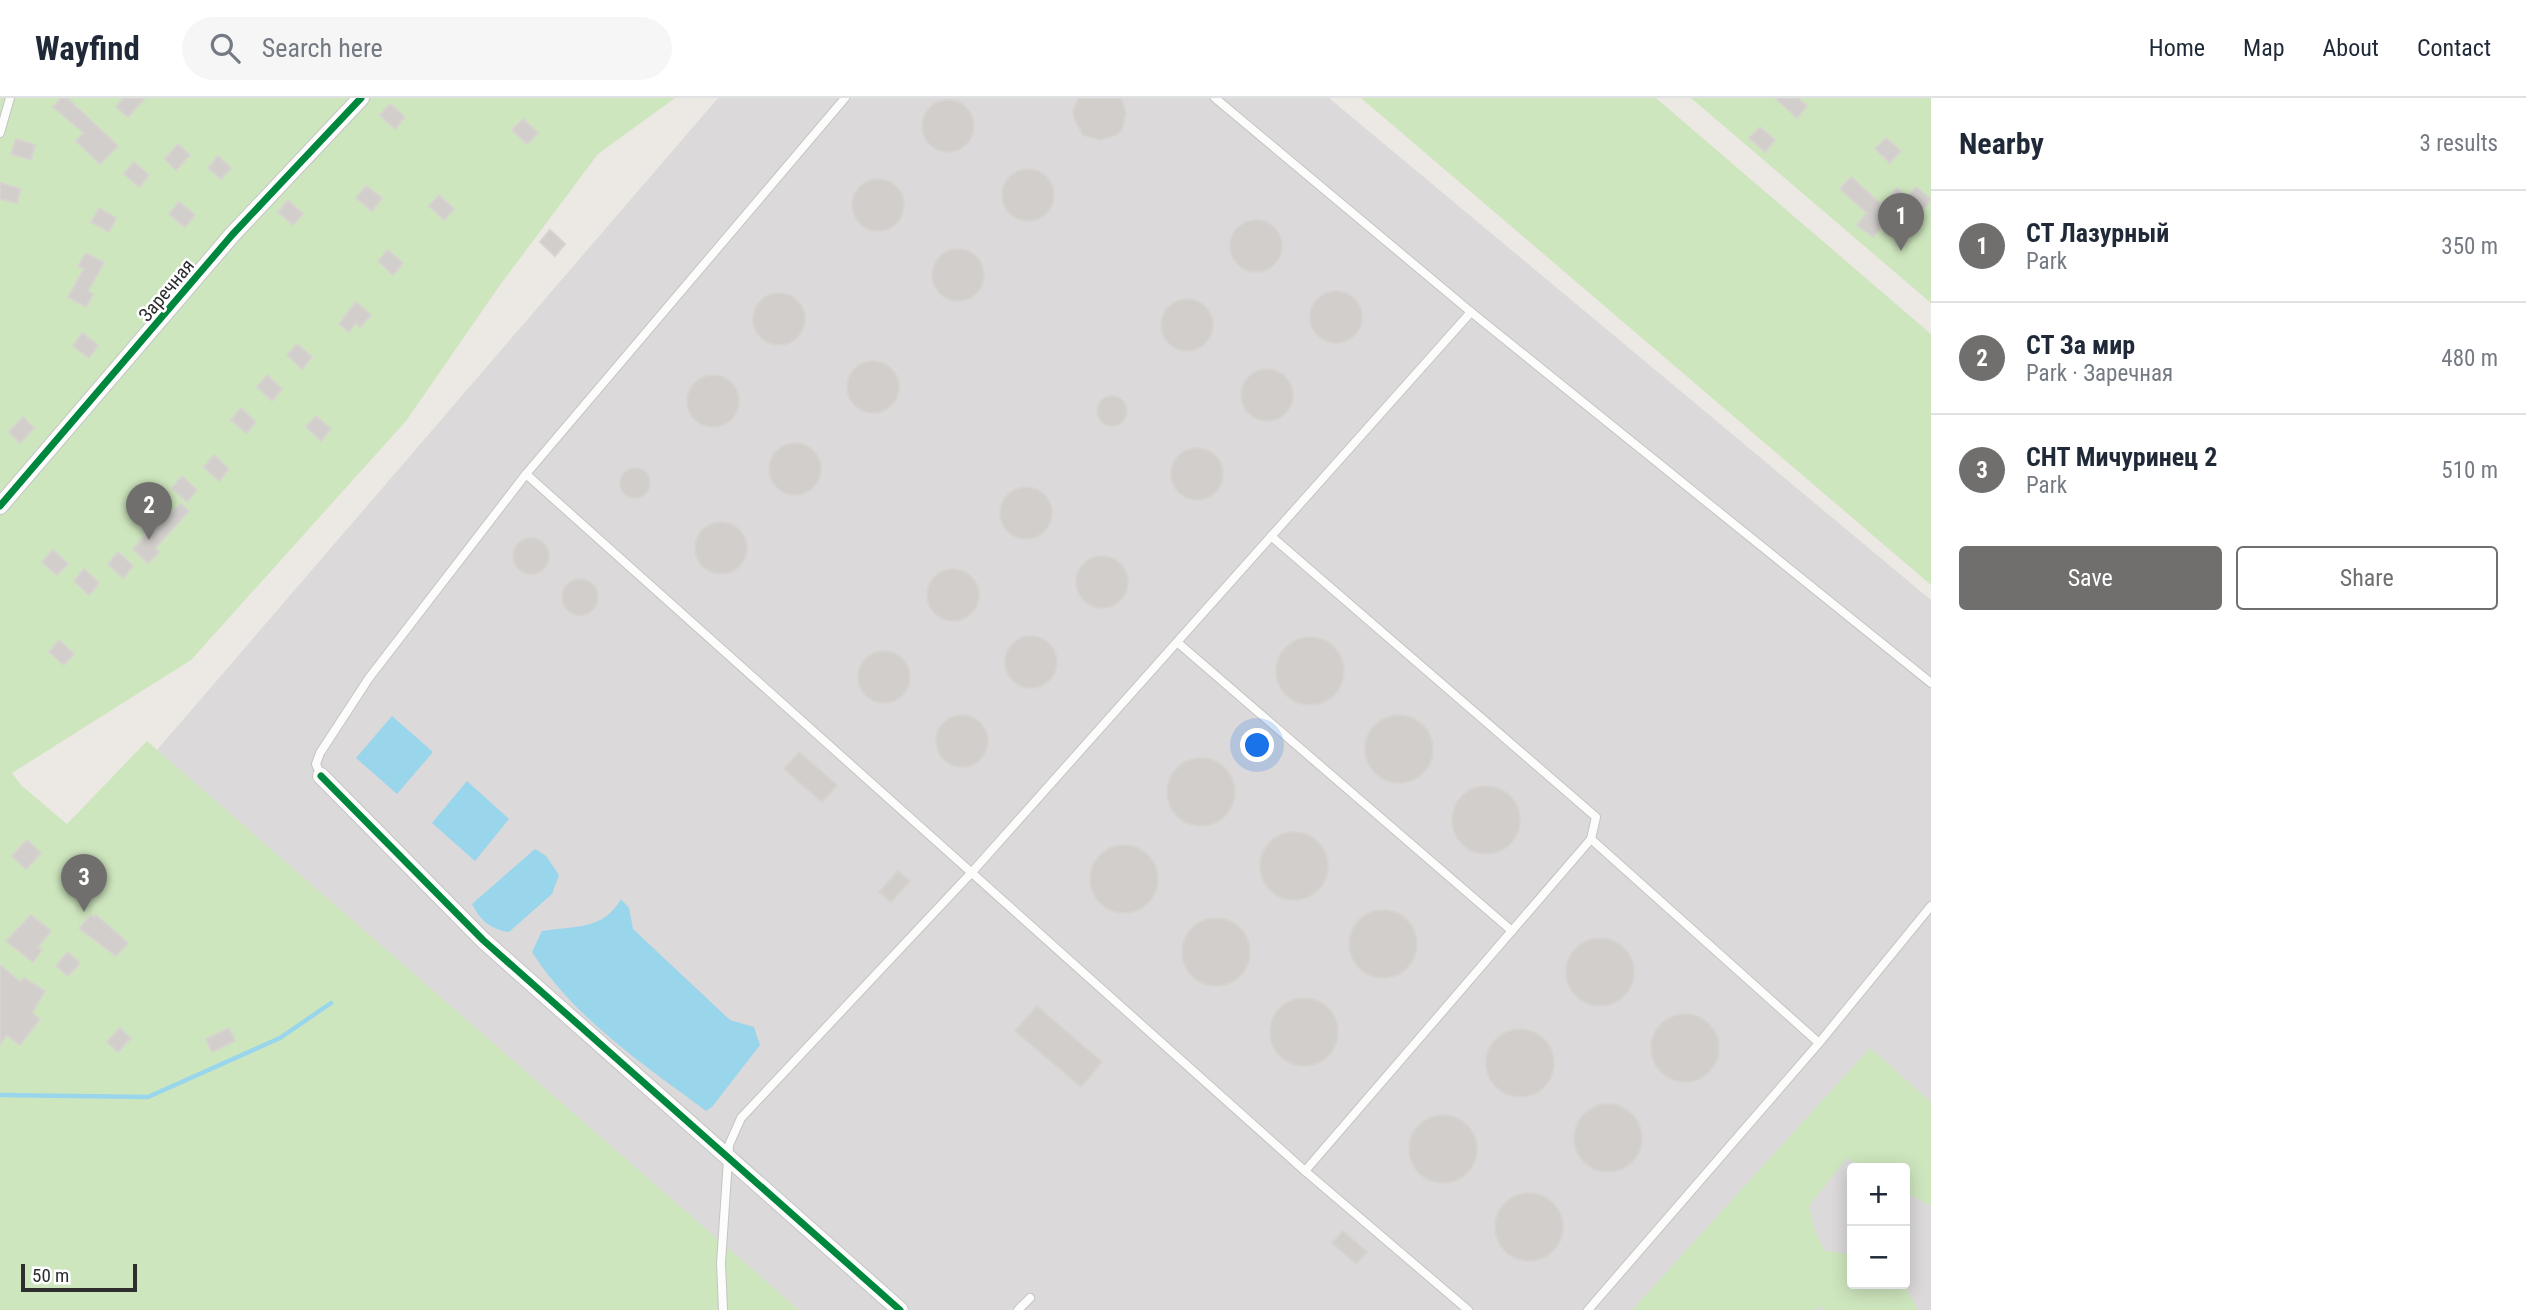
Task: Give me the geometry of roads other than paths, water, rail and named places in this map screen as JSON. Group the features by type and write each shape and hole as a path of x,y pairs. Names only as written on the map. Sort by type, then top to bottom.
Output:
{"street":[{"name":"Заречная","path":"0,506 232,236 359,99"},
{"path":"321,776 483,940 900,1310"}],"lane":[{"path":"0,133 10,98"},
{"path":"321,776 316,764 320,753 369,678 526,474 845,98"},
{"path":"1214,98 1471,312 1931,683"},
{"path":"723,1310 721,1263 729,1145 741,1118 973,871 1471,312"},
{"path":"526,474 973,871 1305,1171 1468,1310"},
{"path":"1270,536 1596,817 1591,839 1305,1171"},
{"path":"1177,642 1512,931"},
{"path":"1591,839 1819,1043"},
{"path":"1588,1310 1819,1043 1931,906"},
{"path":"1018,1310 1030,1298"}],"water":[{"path":"392,716 433,752 397,794 356,758"},
{"path":"467,781 509,819 475,861 432,823"},
{"path":"535,849 546,856 559,875 552,894 509,932 496,929 483,920 472,904"},
{"path":"621,899 629,908 633,929 730,1020 754,1027 760,1045 712,1107 706,1111 635,1058 589,1019 549,976 532,952 542,931 577,927 597,921 614,909"}],"waterway":[{"path":"0,1095 148,1097 280,1038 331,1003"}],"place":[{"name":"СТ Лазурный","path":"1901,251"},
{"name":"СТ За мир","path":"149,540"},
{"name":"СНТ Мичуринец 2","path":"84,912"}]}
